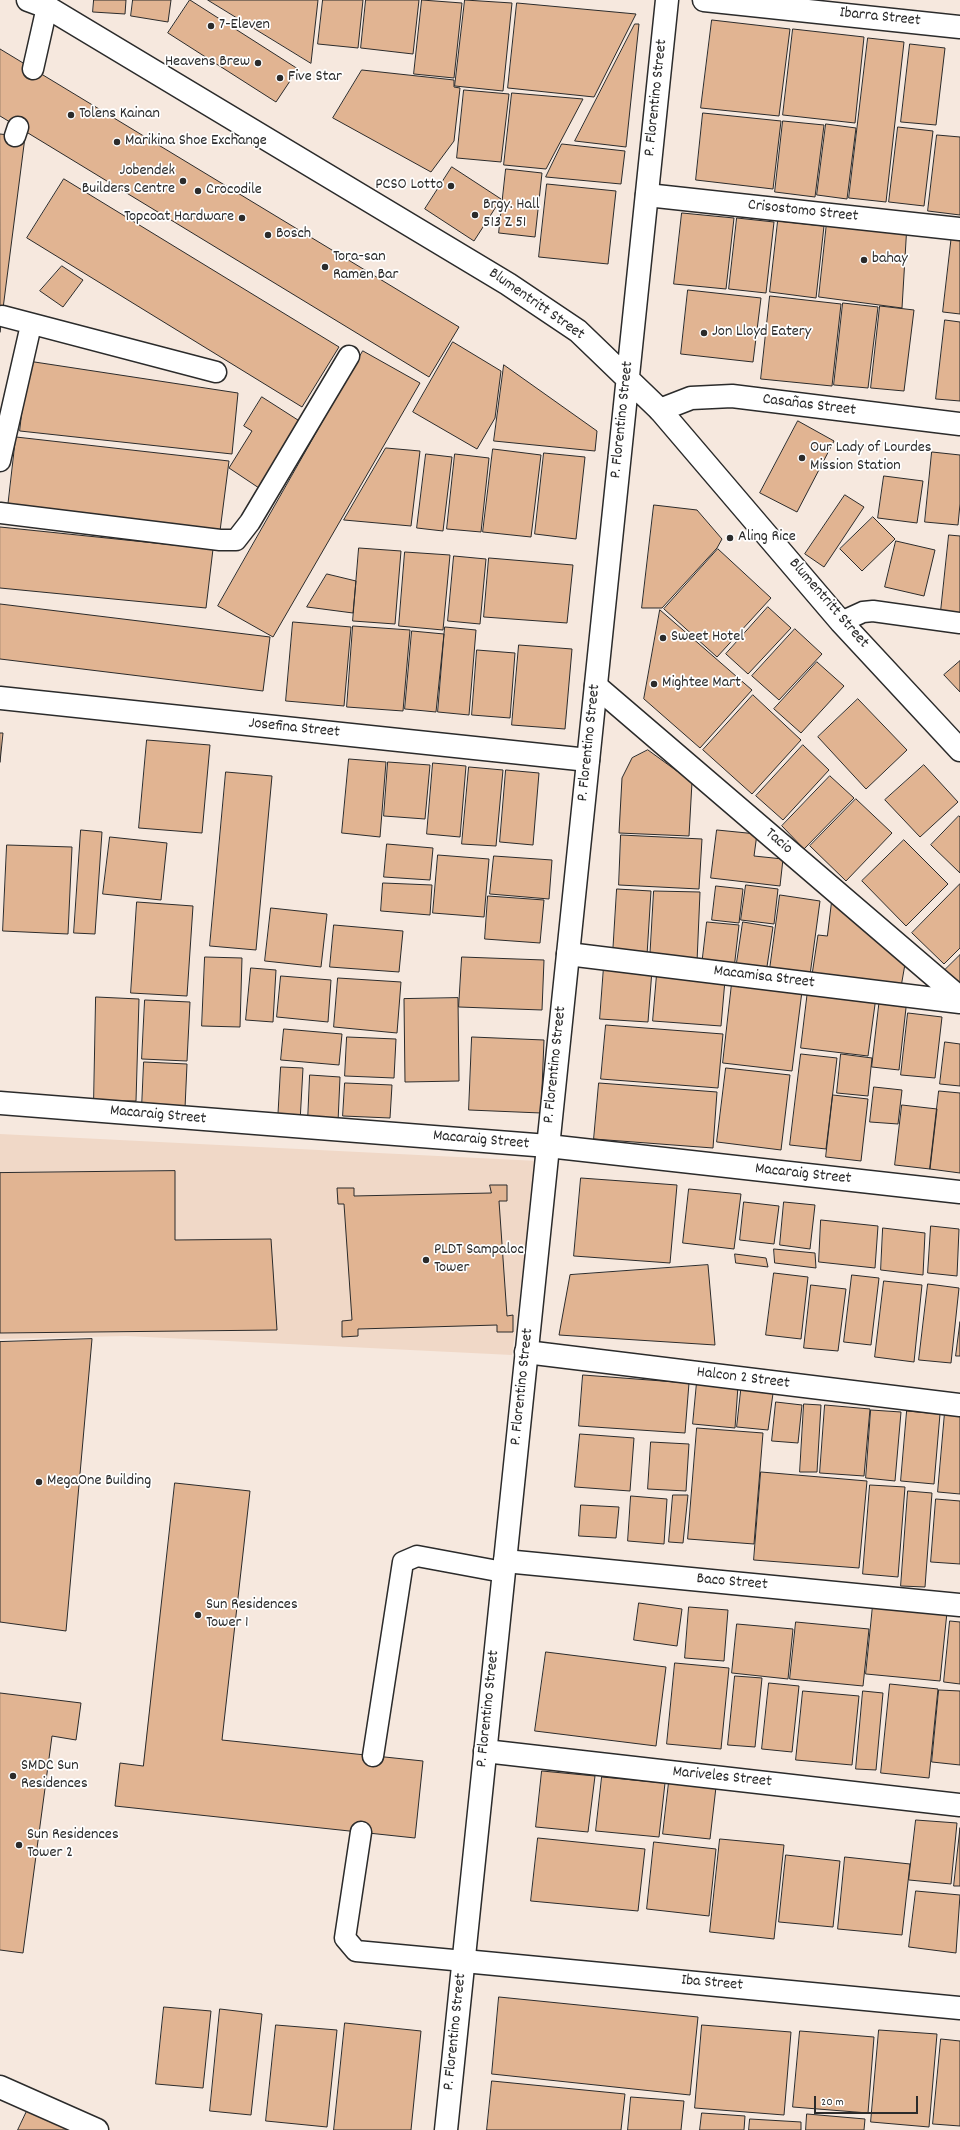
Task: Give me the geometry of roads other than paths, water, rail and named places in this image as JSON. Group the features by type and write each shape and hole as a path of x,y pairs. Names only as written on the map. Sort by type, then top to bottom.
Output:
{"street":[{"name":"P. Florentino Street","path":"446,2130 456,1969 485,1751 667,0"},
{"name":"Ibarra Street","path":"704,0 960,27"},
{"name":"Blumentritt Street","path":"38,4 508,284 578,331 660,410 842,622 960,750"},
{"name":"Crisostomo Street","path":"647,195 960,229"},
{"name":"Casañas Street","path":"660,410 690,398 732,396 960,424"},
{"name":"Tacio","path":"596,686 960,998"},
{"name":"Josefina Street","path":"0,698 588,760"},
{"name":"Macamisa Street","path":"568,954 960,1002"},
{"name":"Macaraig Street","path":"0,1103 548,1146 960,1192"},
{"name":"Halcon 2 Street","path":"526,1352 960,1405"},
{"name":"Baco Street","path":"504,1567 960,1605"},
{"name":"Mariveles Street","path":"485,1751 960,1805"},
{"name":"Iba Street","path":"456,1969 960,2008"},
{"path":"0,2086 97,2130"}],"lane":[{"path":"33,69 38,4"},
{"path":"2,316 216,372"},
{"path":"0,461 31,324"},
{"path":"0,513 220,540 236,540 243,533 349,356"},
{"path":"842,622 863,612 874,611 960,623"},
{"path":"373,1756 403,1562 417,1556 504,1567"},
{"path":"360,1832 345,1938 356,1951 456,1969"}],"place":[{"name":"7-Eleven","path":"211,26"},
{"name":"Heavens Brew","path":"258,63"},
{"name":"Five Star","path":"280,78"},
{"name":"Tolens Kainan","path":"71,115"},
{"name":"Marikina Shoe Exchange","path":"117,142"},
{"name":"Jobendek Builders Centre","path":"183,181"},
{"name":"PCSO Lotto","path":"451,186"},
{"name":"Crocodile","path":"198,191"},
{"name":"Brgy. Hall 513 Z 51","path":"475,215"},
{"name":"Topcoat Hardware","path":"242,218"},
{"name":"Bosch","path":"268,235"},
{"name":"bahay","path":"864,260"},
{"name":"Tora-san Ramen Bar","path":"325,267"},
{"name":"Jon Lloyd Eatery","path":"704,333"},
{"name":"Our Lady of Lourdes Mission Station","path":"802,458"},
{"name":"Aling Rice","path":"730,538"},
{"name":"Sweet Hotel","path":"663,638"},
{"name":"Mightee Mart","path":"654,684"},
{"name":"PLDT Sampaloc Tower","path":"426,1260"},
{"name":"MegaOne Building","path":"39,1482"},
{"name":"Sun Residences Tower 1","path":"198,1615"},
{"name":"SMDC Sun Residences","path":"13,1776"},
{"name":"Sun Residences Tower 2","path":"19,1845"}]}
